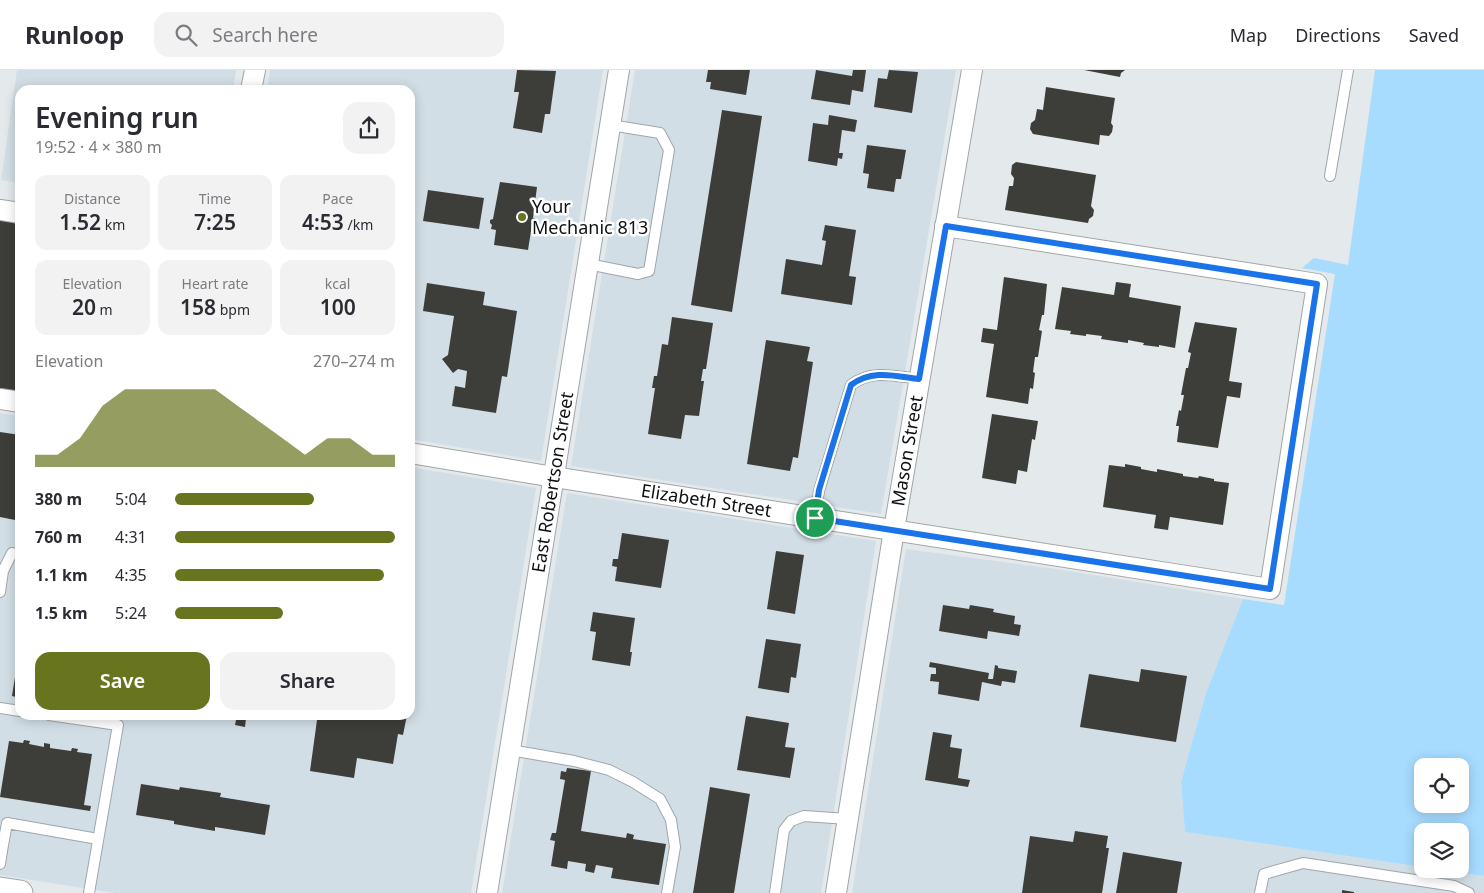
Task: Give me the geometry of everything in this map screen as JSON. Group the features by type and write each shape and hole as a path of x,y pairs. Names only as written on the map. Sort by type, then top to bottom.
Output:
{"street":[{"path":"252,85 254,70"},
{"name":"East Robertson Street","path":"487,893 619,70"},
{"name":"Mason Street","path":"836,893 894,530 972,70"},
{"path":"0,210 15,212"},
{"name":"Elizabeth Street","path":"415,454 1270,589 1317,284 946,226"},
{"path":"0,399 15,401"},
{"path":"0,890 17,893"}],"lane":[{"path":"1330,176 1348,70"},
{"path":"588,264 638,274 649,271 669,150 660,133 610,125"},
{"path":"815,518 819,490 851,385 860,378 873,375 919,379"},
{"path":"0,592 2,570 12,554 15,554"},
{"path":"0,708 15,710"},
{"path":"89,893 119,720"},
{"path":"510,750 574,761 609,770 660,799 671,820 674,847 667,893"},
{"path":"774,893 784,830 791,821 804,816 848,818"},
{"path":"0,864 1,845 7,823 98,839"},
{"path":"1260,893 1264,874 1302,863 1454,886 1469,893"}],"shaded area":[{"path":"17,70 236,70 234,85 15,85 15,182 1,180"},
{"path":"270,70 603,70 541,461 415,440 415,85 268,85"},
{"path":"635,70 956,70 881,514 571,466"},
{"path":"1375,70 1484,70 1484,876 1469,874 1469,823 1414,823 1414,866 1185,832 1181,782 1206,693 1243,599 1284,605 1335,274 1302,268 1314,258 1348,265"},
{"path":"0,413 15,415 15,720 415,720 415,468 536,488 471,893 115,893 0,875"},
{"path":"567,493 876,541 821,893 502,893"},
{"path":"906,549 1056,569 1243,599 1206,693 1181,782 1185,832 1414,866 1414,878 1469,878 1469,874 1484,876 1484,893 852,893"}],"building":[{"path":"517,70 556,71 550,114 545,114 542,133 513,128 519,92 514,92"},
{"path":"708,70 750,70 746,95 710,89 711,82 706,82"},
{"path":"816,70 852,76 853,70 866,70 863,92 852,90 850,105 811,99"},
{"path":"889,70 918,72 912,113 874,107 878,78 887,79"},
{"path":"1084,70 1125,70 1121,73 1120,77"},
{"path":"1046,87 1115,98 1111,123 1113,126 1112,132 1109,136 1100,135 1099,145 1033,134 1030,129 1031,123 1035,120 1037,109 1043,110"},
{"path":"722,110 762,116 732,312 691,305"},
{"path":"829,115 857,120 855,132 842,130 839,153 843,153 842,159 838,158 837,166 808,161 813,123 828,125"},
{"path":"867,145 906,150 901,179 896,179 894,192 867,188 869,174 863,173"},
{"path":"1016,162 1096,175 1091,206 1094,210 1093,216 1089,219 1088,223 1005,210 1009,186 1013,186 1012,165"},
{"path":"500,182 537,187 533,218 535,218 534,225 532,225 528,250 494,245 496,230 491,229 490,220 493,219"},
{"path":"428,190 484,198 479,229 423,221"},
{"path":"0,219 15,221 15,393 0,390"},
{"path":"825,225 856,230 849,276 856,277 852,305 781,294 786,259 822,265 826,241 822,240"},
{"path":"1004,277 1047,284 1044,315 1042,315 1039,330 1042,331 1038,357 1035,357 1033,372 1035,373 1033,389 1030,388 1028,404 986,397 994,344 981,342 983,328 997,330"},
{"path":"1116,282 1131,284 1129,297 1181,306 1175,348 1143,345 1144,343 1128,340 1128,343 1101,339 1102,336 1070,334 1071,331 1055,329 1062,287 1114,295"},
{"path":"427,283 485,292 483,305 517,311 507,377 502,376 496,413 452,406 455,386 465,388 467,371 458,369 453,373 442,359 448,355 454,316 423,311"},
{"path":"672,317 713,323 706,369 703,369 701,381 704,381 699,416 685,415 681,439 648,434 655,388 652,388 654,376 657,376 662,344 668,345"},
{"path":"1195,322 1237,328 1229,381 1242,383 1240,398 1227,396 1218,448 1177,442 1179,426 1176,426 1184,395 1181,395 1191,353 1188,352"},
{"path":"766,340 810,347 807,361 813,362 798,458 793,457 790,471 747,464"},
{"path":"992,414 1038,421 1035,440 1032,439 1027,472 1018,470 1016,484 982,478"},
{"path":"0,432 15,434 15,520 0,517"},
{"path":"1125,464 1157,472 1157,469 1183,474 1183,476 1198,478 1199,476 1229,483 1223,525 1170,517 1168,530 1154,528 1156,515 1103,507 1109,465 1125,467"},
{"path":"622,533 669,540 661,588 615,581 617,567 612,566 613,559 618,559"},
{"path":"776,551 804,555 795,614 767,609"},
{"path":"943,605 969,609 970,605 994,609 993,612 1015,616 1014,624 1021,625 1019,636 988,631 987,639 939,631"},
{"path":"593,612 635,618 630,666 592,660 596,632 590,631"},
{"path":"766,639 801,644 796,678 791,677 789,693 758,688"},
{"path":"930,662 989,673 988,679 993,679 995,665 998,668 1017,671 1015,683 1002,681 1001,686 982,682 979,701 938,694 939,682 930,681 931,674 936,674 936,668 929,667"},
{"path":"1141,669 1187,676 1176,742 1080,727 1089,674 1139,682"},
{"path":"15,677 15,697 12,696"},
{"path":"746,716 789,723 785,747 795,748 790,778 737,770"},
{"path":"236,720 246,720 245,727 235,725"},
{"path":"317,720 406,720 403,735 398,734 393,764 357,758 354,778 310,771"},
{"path":"933,732 952,735 950,747 962,749 958,778 970,780 968,787 925,780"},
{"path":"24,740 30,741 29,744 44,747 44,743 50,744 50,748 71,751 72,748 78,749 77,752 92,754 84,805 91,806 90,811 0,797 9,741 23,743"},
{"path":"567,768 591,771 581,831 626,838 627,833 634,835 633,839 666,844 659,885 611,878 613,868 596,865 594,873 585,871 586,864 568,861 567,869 551,866 555,841 550,840 552,833 556,833 565,780 560,779 561,771 566,772"},
{"path":"141,784 179,790 180,787 221,793 220,797 270,805 265,835 215,827 215,831 174,824 174,821 136,815"},
{"path":"710,787 750,794 734,893 693,893"},
{"path":"1075,831 1108,836 1106,848 1109,848 1102,893 1022,893 1030,836 1073,842"},
{"path":"1123,852 1182,862 1177,893 1116,893"},
{"path":"1342,890 1354,892 1354,893 1342,893"}],"place":[{"name":"Your Mechanic 813","path":"522,217"}],"route":[{"path":"946,226 1317,284 1270,589 815,518 819,490 851,385 860,378 873,375 919,379 946,226"}]}
